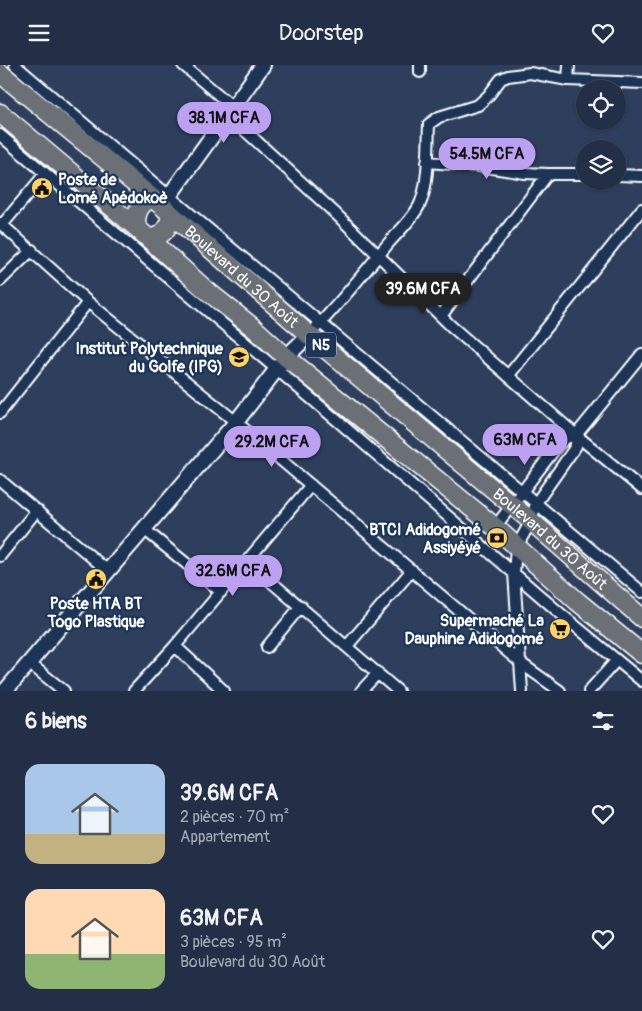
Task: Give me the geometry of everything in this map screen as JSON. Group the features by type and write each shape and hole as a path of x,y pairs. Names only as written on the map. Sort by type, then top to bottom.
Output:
{"highway":[{"name":"Boulevard du 30 Août","path":"0,73 315,328 517,498 531,521 642,618"},
{"name":"Boulevard du 30 Août","path":"0,113 143,233 282,363 495,527 516,548 634,646"},
{"path":"147,200 164,204 170,221 163,233 158,237 143,233 135,219 138,211 147,200"},
{"path":"634,646 622,631 626,622 634,617 642,618"}],"street":[{"path":"15,65 164,204 263,65"},
{"path":"183,65 441,315 576,435 642,489"},
{"path":"568,80 569,65"},
{"path":"5,691 236,422 282,363 415,213 424,194 429,124 439,117 478,105 488,96 501,79 508,75 530,73 568,80 642,83"},
{"path":"0,135 282,363 514,573 642,681"},
{"path":"427,162 479,166 525,173 576,174"},
{"path":"441,315 548,173"},
{"path":"46,174 1,224 88,301 312,485 522,664 560,691"},
{"path":"626,175 642,176"},
{"path":"508,376 642,209"},
{"path":"0,281 32,250"},
{"path":"0,413 88,301"},
{"path":"495,527 558,445 566,438 576,435 642,354"},
{"path":"522,691 522,664 514,573 516,548 531,521 536,503 576,446 576,435"},
{"path":"0,479 108,571"},
{"path":"134,691 175,646 312,485"},
{"path":"517,498 536,503 642,592"},
{"path":"0,556 37,511"},
{"path":"144,529 221,592"},
{"path":"247,561 398,691"},
{"path":"348,646 412,570"},
{"path":"267,647 300,607"},
{"path":"175,646 224,691"},
{"path":"589,691 616,661"},
{"path":"29,663 64,691"},
{"path":"361,691 378,673"}],"place":[{"name":"Poste de Lomé Apédokoè","path":"42,188"},
{"name":"Institut Polytechnique du Golfe (IPG)","path":"239,357"},
{"name":"BTCI Adidogomé Assiyéyé","path":"497,538"},
{"name":"Poste HTA BT Togo Plastique","path":"96,579"},
{"name":"Supermaché La Dauphine Adidogomé","path":"560,629"}]}
